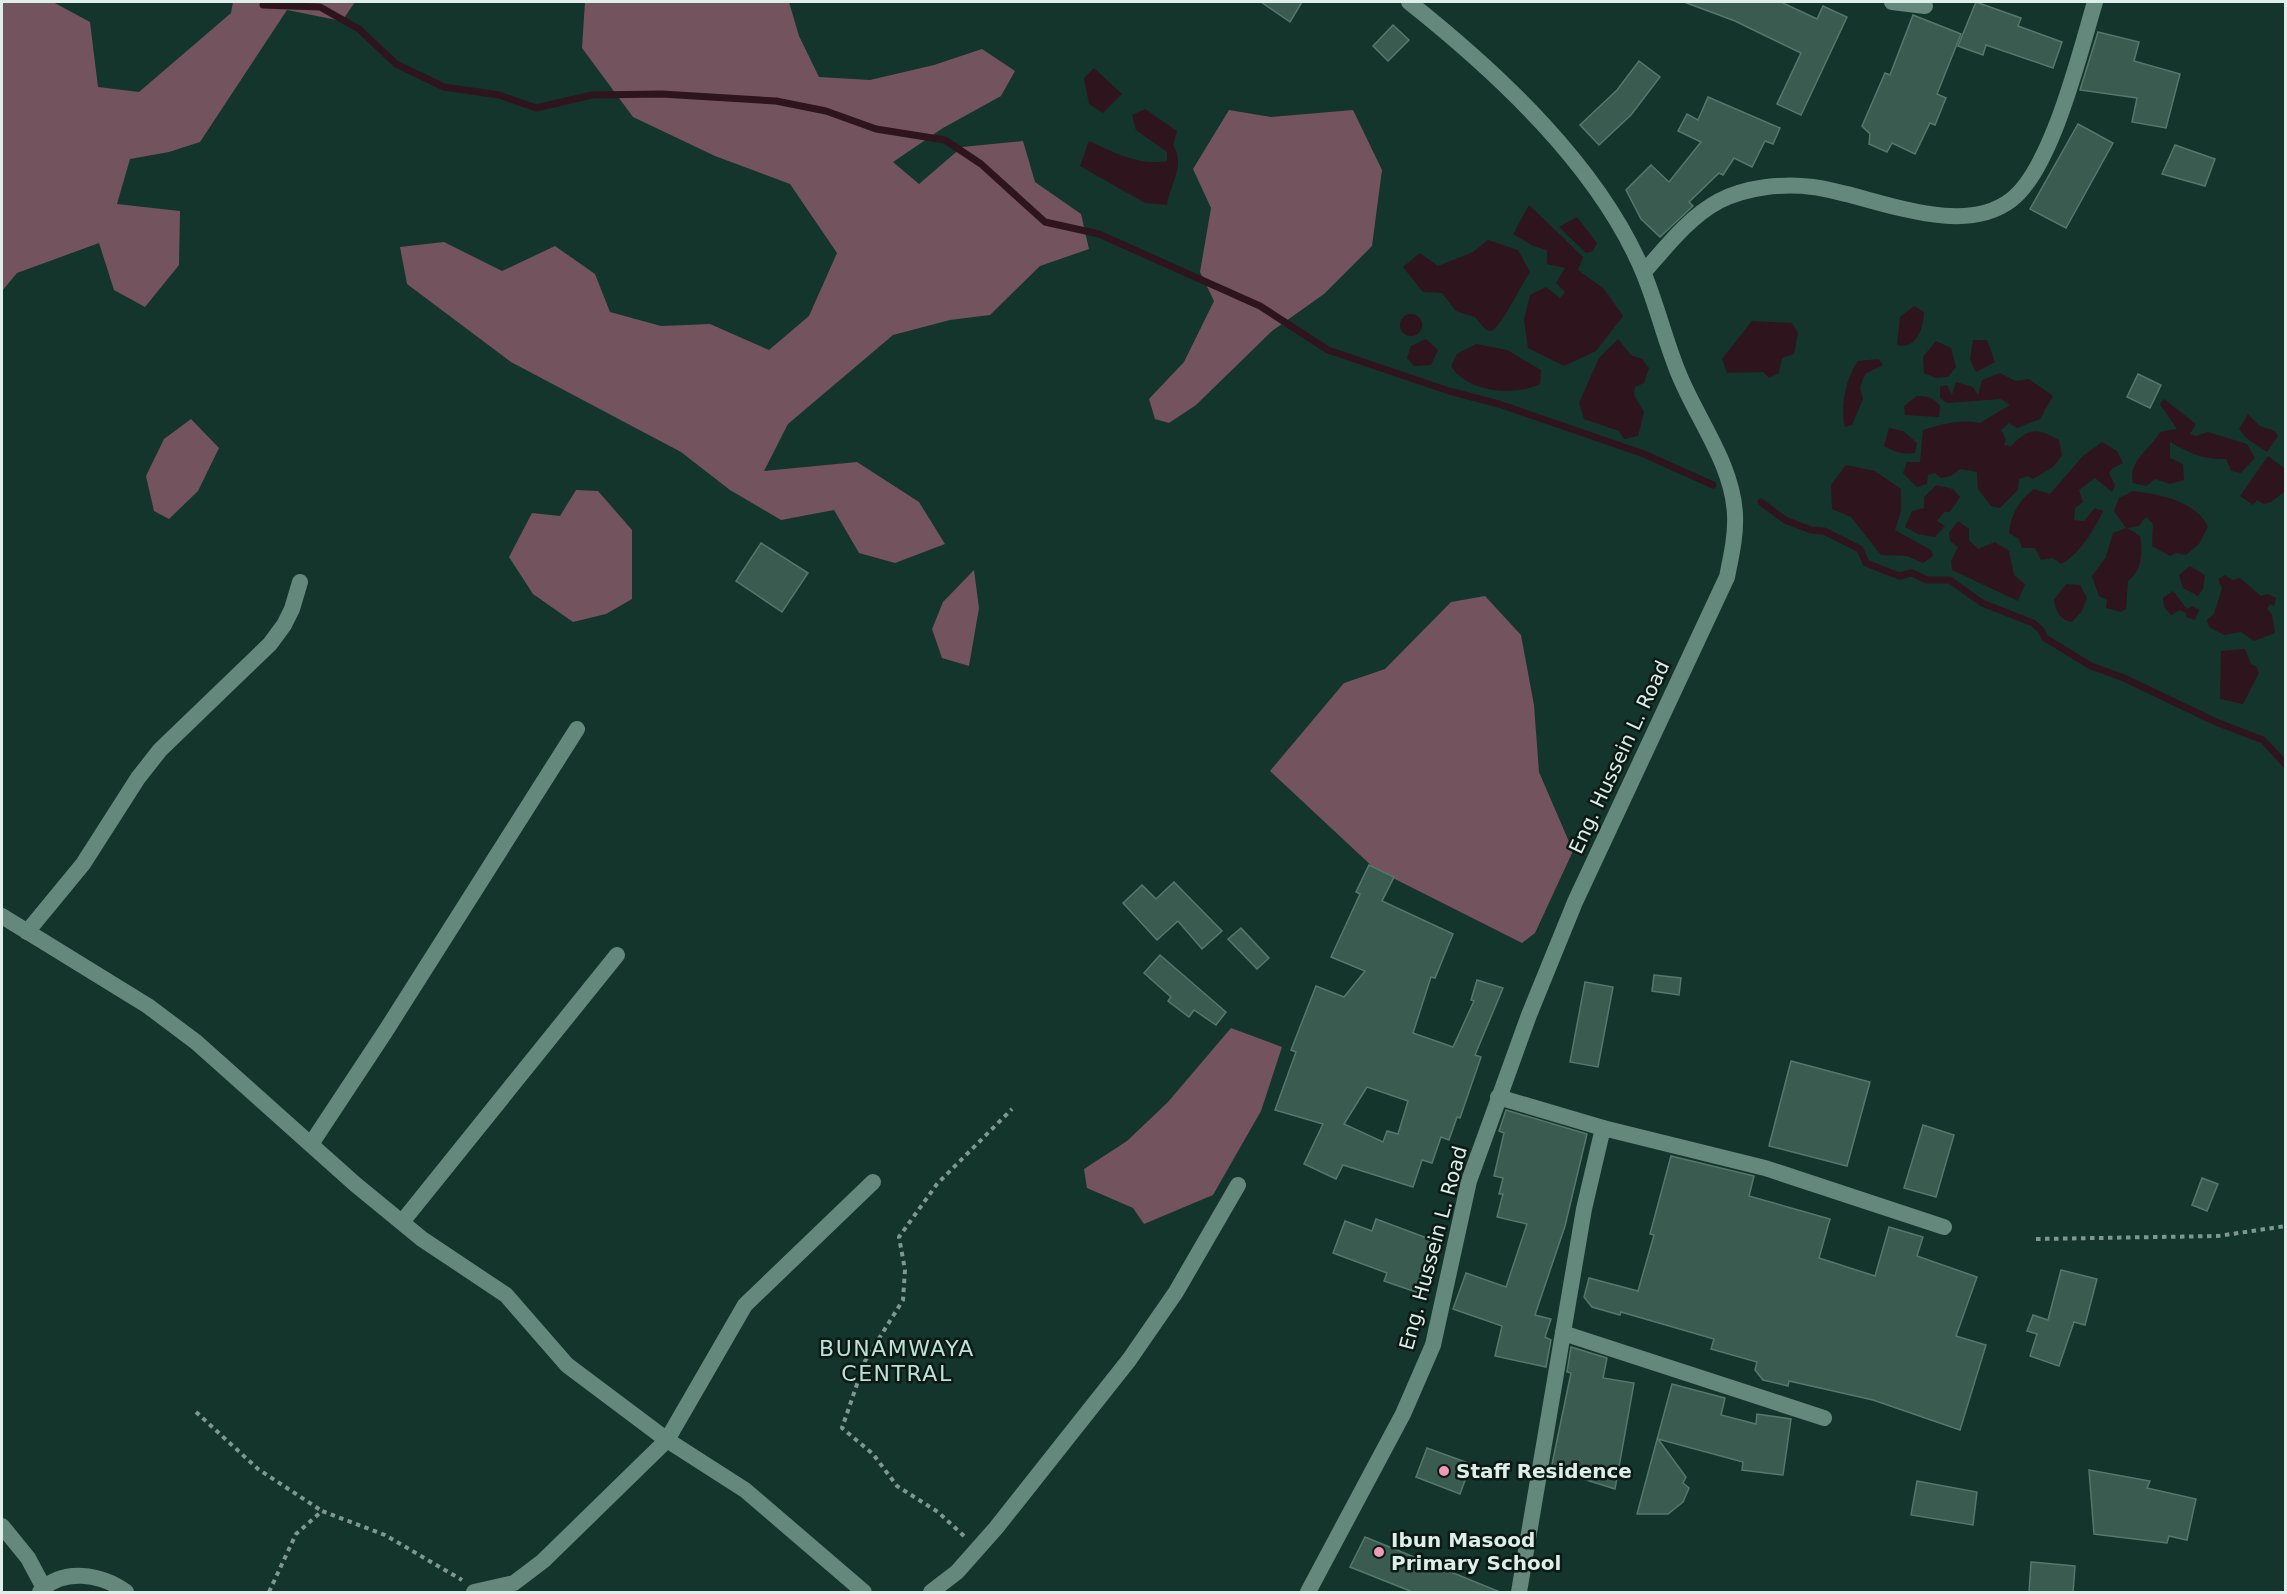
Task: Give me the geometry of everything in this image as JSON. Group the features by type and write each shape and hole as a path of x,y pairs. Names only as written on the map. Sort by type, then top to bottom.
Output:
{"street":[{"name":"Eng. Hussein L. Road","path":"1308,1593 1403,1414 1433,1345 1469,1181 1498,1097 1575,902 1727,577 1734,546 1735,513 1728,480 1678,374 1644,272 1612,214 1540,122 1488,69 1409,2"},
{"path":"1892,2 1925,6"},
{"path":"1644,272 1689,223 1719,201 1752,189 1812,187 1901,208 1948,216 1970,215 1993,210 2011,200 2025,185 2042,158 2096,2"},
{"path":"27,932 83,864 138,778 160,750 270,644 284,626 300,582"},
{"path":"311,1144 577,729"},
{"path":"2,916 148,1006 175,1026 402,1222 506,1295 567,1365 667,1440 745,1490 864,1593"},
{"path":"402,1222 617,955"},
{"path":"1498,1097 1603,1128 1765,1168 1944,1227"},
{"path":"1519,1593 1584,1209 1603,1128"},
{"path":"477,1592 514,1583 543,1561 667,1440 745,1305 873,1182"},
{"path":"931,1593 957,1572 978,1548 1155,1326 1238,1185"},
{"path":"1563,1333 1824,1418"},
{"path":"2,1526 28,1558 42,1590 65,1576 95,1577 126,1593"}],"path":[{"path":"978,1548 938,1512 897,1486 873,1454 842,1428 865,1361 903,1300 905,1270 898,1238 938,1184 1012,1109"},
{"path":"2036,1239 2218,1236 2286,1226"},
{"path":"196,1412 258,1469 322,1511 385,1535 477,1592"},
{"path":"269,1593 296,1534 322,1511"}],"shaded area":[{"path":"2,2 53,2 90,22 98,87 139,92 231,13 233,2 355,2 342,21 287,10 200,142 169,152 130,159 117,204 180,211 179,265 145,307 114,290 99,243 17,273 2,291"},
{"path":"585,2 789,2 799,36 819,77 870,80 934,65 982,49 1015,71 1001,96 943,128 893,162 919,184 962,147 1023,141 1035,182 1081,214 1089,249 1040,266 990,315 950,320 893,335 788,424 764,471 857,462 919,502 945,544 895,563 859,553 834,510 781,520 730,490 681,452 511,362 407,284 400,247 444,242 502,271 555,246 595,274 610,312 661,326 710,324 769,350 809,316 837,253 790,184 715,156 633,117 582,48"},
{"path":"1094,68 1122,94 1103,113 1089,104 1084,78"},
{"path":"1145,109 1177,131 1173,145 1177,153 1178,168 1167,205 1145,203 1080,166 1089,141 1137,160 1167,161 1167,152 1136,130 1132,115"},
{"path":"1229,110 1271,117 1353,110 1382,170 1372,246 1324,294 1272,331 1196,405 1169,423 1155,419 1149,399 1184,362 1214,301 1200,272 1211,208 1193,169"},
{"path":"1529,205 1583,257 1578,270 1604,289 1623,316 1596,351 1564,366 1528,348 1524,320 1530,295 1546,287 1560,298 1565,292 1556,283 1565,268 1547,264 1547,250 1533,246 1513,234"},
{"path":"1577,217 1597,243 1593,251 1586,253 1559,227"},
{"path":"1488,240 1518,250 1530,272 1508,311 1492,331 1486,330 1475,317 1456,311 1442,293 1423,292 1403,267 1420,253 1438,266 1473,252"},
{"path":"1914,306 1924,312 1921,330 1915,341 1904,346 1897,345 1900,317"},
{"path":"1411,314 1419,317 1422,325 1419,333 1411,336 1403,333 1400,325 1403,317"},
{"path":"1752,321 1792,323 1798,333 1794,354 1782,358 1779,373 1769,378 1763,372 1727,373 1722,359"},
{"path":"1426,339 1438,350 1431,365 1414,366 1407,358 1411,346"},
{"path":"1618,339 1631,355 1642,359 1649,368 1644,383 1635,387 1634,395 1644,412 1638,436 1624,439 1619,431 1584,419 1579,403 1599,358"},
{"path":"1973,340 1987,340 1995,362 1976,372 1970,360"},
{"path":"1936,341 1951,348 1956,367 1948,377 1936,378 1924,373 1923,357"},
{"path":"1476,344 1507,350 1541,370 1540,384 1529,388 1504,391 1479,387 1468,382 1451,366 1457,354"},
{"path":"1879,359 1883,365 1865,374 1860,387 1863,399 1852,425 1845,427 1844,401 1847,384 1854,368 1858,361"},
{"path":"2000,373 2015,381 2029,379 2053,396 2040,419 2017,428 2009,423 2001,430 2006,439 2004,445 2011,446 2023,435 2034,431 2045,433 2059,440 2062,455 2053,467 2033,479 2028,476 2019,479 2018,490 2000,508 1991,506 1978,489 1977,472 1960,469 1951,476 1941,478 1935,473 1928,475 1927,484 1917,487 1903,473 1907,462 1920,462 1923,430 1958,422 1980,423 2010,405 2001,399 1947,403 1940,398 1940,387 1947,385 1952,395 1956,382 1973,387 1978,395 1982,380"},
{"path":"1917,396 1924,396 1935,401 1940,406 1939,417 1905,415 1904,406"},
{"path":"2164,399 2196,424 2190,434 2196,436 2208,432 2247,444 2255,458 2241,473 2231,471 2226,459 2197,455 2170,442 2170,458 2183,464 2184,480 2170,484 2155,479 2146,486 2133,483 2132,475 2137,462 2160,432 2177,429 2160,404"},
{"path":"2248,414 2260,426 2275,431 2278,436 2267,452 2246,438 2239,429"},
{"path":"191,419 219,448 198,491 169,519 154,511 146,476 164,439"},
{"path":"1889,428 1903,431 1917,443 1915,453 1907,454 1884,446"},
{"path":"2102,442 2117,451 2123,463 2109,473 2115,485 2112,492 2095,478 2079,490 2083,502 2075,508 2074,520 2084,521 2095,508 2103,511 2100,518 2091,534 2067,560 2061,564 2053,558 2041,560 2035,548 2022,548 2019,539 2009,533 2017,508 2034,489 2050,494 2083,456"},
{"path":"2268,456 2284,468 2284,492 2271,502 2264,504 2257,500 2253,505 2240,496"},
{"path":"1846,465 1875,471 1901,489 1901,511 1895,530 1931,550 1933,556 1923,563 1907,556 1881,555 1851,517 1832,509 1831,485"},
{"path":"1936,485 1953,489 1960,497 1950,512 1944,512 1937,521 1945,526 1935,537 1918,534 1905,527 1912,511 1924,508 1924,497"},
{"path":"576,490 598,491 632,530 632,599 606,614 573,622 533,594 509,557 532,513 560,516"},
{"path":"2133,491 2176,500 2195,511 2208,527 2199,544 2186,555 2176,553 2170,556 2152,546 2153,524 2146,517 2139,526 2127,528 2140,536 2141,554 2139,566 2128,581 2126,609 2121,612 2106,608 2107,600 2099,596 2092,576 2106,557 2113,533 2126,528 2114,511 2119,498"},
{"path":"1958,521 1969,529 1969,540 1978,549 1995,542 2009,551 2014,575 2025,584 2018,601 1952,570 1951,561 1958,547 1950,541 1949,533"},
{"path":"2190,566 2205,575 2203,589 2198,596 2183,588 2179,575"},
{"path":"974,570 979,608 969,666 942,658 932,629 943,602"},
{"path":"2225,575 2232,580 2240,578 2261,596 2268,594 2276,598 2274,606 2270,604 2267,609 2272,614 2275,633 2254,641 2241,632 2224,635 2209,627 2207,620 2214,614 2222,588 2218,579"},
{"path":"2066,584 2080,585 2087,598 2082,611 2072,622 2059,615 2054,600"},
{"path":"2173,591 2187,609 2192,606 2199,610 2195,620 2186,617 2186,613 2180,610 2171,615 2164,607 2163,598"},
{"path":"1485,596 1521,635 1534,705 1539,772 1573,851 1535,933 1522,943 1375,869 1270,771 1344,683 1385,669 1451,602"},
{"path":"2245,649 2251,664 2256,666 2259,673 2243,704 2220,699 2221,651"},
{"path":"1231,1028 1282,1047 1261,1111 1213,1195 1144,1224 1133,1208 1087,1188 1084,1169 1127,1141 1168,1102"}],"building":[{"path":"1261,2 1302,2 1290,22"},
{"path":"1684,2 1781,2 1817,19 1823,6 1847,17 1801,115 1777,104 1801,53 1735,21"},
{"path":"1976,2 2021,18 2018,26 2062,42 2053,68 1986,45 1983,55 1958,46"},
{"path":"1913,15 1961,34 1937,94 1946,98 1935,125 1930,123 1915,154 1892,143 1887,152 1869,144 1870,134 1862,126 1885,73 1890,75"},
{"path":"1393,25 1409,40 1388,61 1373,46"},
{"path":"2098,32 2139,42 2134,61 2180,74 2166,128 2132,122 2137,98 2080,90"},
{"path":"1639,61 1660,77 1631,115 1599,145 1580,125 1617,90"},
{"path":"1708,97 1780,128 1773,144 1765,141 1752,167 1734,158 1723,175 1719,173 1689,202 1693,206 1660,237 1641,219 1626,190 1651,165 1669,182 1701,142 1678,131 1687,114 1698,120"},
{"path":"2078,124 2113,143 2066,228 2030,209"},
{"path":"2175,145 2215,159 2205,186 2162,174"},
{"path":"2138,374 2161,385 2150,408 2127,397"},
{"path":"761,543 808,573 782,612 736,581"},
{"path":"1369,865 1394,877 1382,901 1453,934 1435,978 1431,977 1413,1033 1453,1047 1474,1001 1471,1000 1477,980 1503,988 1475,1055 1481,1057 1460,1118 1457,1117 1449,1140 1441,1137 1432,1163 1422,1160 1413,1187 1343,1165 1336,1179 1304,1164 1323,1124 1275,1110 1296,1052 1291,1050 1316,986 1344,997 1365,971 1331,957 1360,894 1356,892","holes":["1367,1087 1408,1101 1398,1134 1387,1131 1383,1142 1344,1124"]},
{"path":"1174,882 1222,931 1202,949 1178,921 1157,940 1123,903 1142,885 1156,899"},
{"path":"1241,928 1269,958 1257,969 1228,939"},
{"path":"1160,955 1226,1012 1216,1025 1194,1010 1189,1017 1168,1001 1171,997 1144,973"},
{"path":"1654,975 1681,978 1679,995 1652,991"},
{"path":"1585,982 1613,987 1598,1067 1570,1062"},
{"path":"1791,1061 1870,1082 1847,1166 1769,1146"},
{"path":"1506,1110 1587,1134 1565,1226 1535,1315 1551,1319 1545,1337 1551,1340 1546,1367 1495,1356 1502,1326 1453,1309 1466,1273 1506,1287 1527,1224 1497,1217 1503,1194 1499,1194 1503,1178 1494,1176 1504,1133 1499,1131"},
{"path":"1923,1125 1954,1135 1936,1197 1904,1188"},
{"path":"1671,1156 1754,1176 1749,1196 1830,1219 1819,1258 1875,1276 1889,1227 1923,1237 1917,1256 1977,1277 1956,1336 1986,1345 1960,1430 1873,1400 1789,1381 1788,1386 1763,1380 1755,1370 1757,1362 1711,1349 1714,1339 1621,1312 1620,1315 1592,1307 1584,1297 1589,1278 1638,1291 1654,1235 1650,1234"},
{"path":"2202,1178 2218,1184 2207,1211 2192,1205"},
{"path":"1376,1219 1435,1241 1416,1292 1384,1281 1387,1273 1333,1253 1345,1221 1372,1231"},
{"path":"2061,1270 2097,1279 2085,1325 2074,1322 2059,1366 2030,1356 2037,1334 2027,1331 2033,1315 2048,1320"},
{"path":"1571,1347 1607,1358 1603,1378 1634,1383 1615,1489 1551,1469 1571,1373 1567,1372"},
{"path":"1672,1384 1725,1398 1721,1415 1756,1424 1757,1414 1791,1419 1783,1475 1742,1470 1743,1462 1658,1439 1686,1477 1683,1483 1689,1488 1683,1502 1668,1514 1637,1514"},
{"name":"Staff Residence","path":"1427,1448 1471,1464 1460,1494 1416,1477"},
{"path":"2089,1470 2150,1481 2147,1488 2196,1499 2187,1540 2169,1536 2167,1543 2094,1534"},
{"path":"1917,1481 1977,1492 1973,1525 1911,1515"},
{"name":"Ibun Masood Primary School","path":"1365,1537 1500,1593 1415,1593 1350,1567"},
{"path":"2031,1562 2075,1566 2073,1593 2029,1593"}],"waterway":[{"path":"263,5 320,7 359,29 396,64 444,87 499,95 536,108 592,95 662,94 776,101 826,111 876,129 945,140 981,164 1045,222 1099,234 1260,306 1328,350 1449,391 1499,404 1644,454 1713,485"},
{"path":"1761,502 1785,520 1811,530 1824,531 1860,549 1866,563 1899,576 1912,573 1927,580 1950,580 1982,603 2033,623 2041,630 2045,638 2091,666 2124,678 2216,722 2263,740 2286,765"}],"place":[{"name":"Staff Residence","path":"1444,1471"},
{"name":"Ibun Masood Primary School","path":"1379,1552"}],"district":[{"name":"BUNAMWAYA CENTRAL","path":"897,1360"}]}
